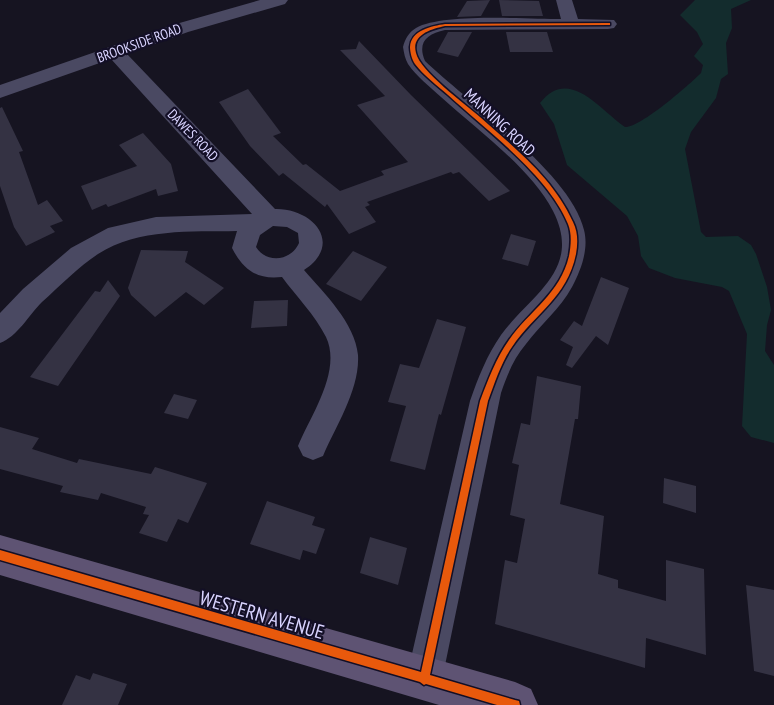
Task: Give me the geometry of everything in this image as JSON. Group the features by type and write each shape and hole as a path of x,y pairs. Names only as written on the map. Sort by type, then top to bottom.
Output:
{"main road":[{"name":"WESTERN AVENUE","path":"0,555 515,705"}],"street":[{"name":"BROOKSIDE ROAD","path":"0,92 203,21 279,0"},
{"name":"MANNING ROAD","path":"424,680 484,401 494,374 515,338 552,300 564,279 572,258 573,238 571,225 559,202 544,183 524,161 428,75 417,63 412,49 419,33 445,25 568,12 608,24"},
{"name":"DAWES ROAD","path":"115,52 265,220"},
{"path":"5,325 30,296 76,256 98,242 120,233 169,224 211,225 265,220 288,218 296,220 309,230 312,243 304,257 288,267 268,268 251,261 246,255 244,241 247,234 265,220"},
{"path":"288,267 323,312 338,335 345,353 342,374 313,446"},
{"path":"0,294 5,325"}],"green space":[{"path":"695,0 751,0 731,9 732,28 726,43 728,74 721,79 716,98 691,132 685,149 701,232 706,237 738,236 751,245 767,287 771,310 765,351 774,365 774,443 751,437 742,426 747,334 729,291 722,287 675,278 649,268 641,256 638,236 627,216 567,165 554,124 540,103 551,93 562,89 573,90 584,94 625,127 642,121 676,96 701,73 703,65 694,56 703,44 697,32 680,15"}],"building":[{"path":"490,0 481,16 457,17 467,1"},
{"path":"499,0 539,1 543,16 502,16"},
{"path":"448,32 472,32 458,57 437,52"},
{"path":"506,32 547,32 553,52 510,52"},
{"path":"359,41 510,191 489,201 459,172 453,174 451,172 367,202 370,205 365,207 376,222 349,234 327,204 325,207 283,173 279,176 250,146 219,102 248,89 281,133 273,136 303,165 306,164 340,191 384,175 381,171 408,162 357,105 385,96 340,50 356,49"},
{"path":"2,107 23,151 19,152 38,205 47,200 63,221 50,226 55,232 26,246 14,227 0,186 0,108"},
{"path":"143,133 171,164 178,191 158,196 156,189 108,207 106,204 92,210 81,186 137,166 119,145"},
{"path":"511,234 536,241 528,266 502,259"},
{"path":"141,250 188,251 185,262 224,288 204,305 186,292 155,317 131,295 128,288"},
{"path":"353,251 387,267 361,301 326,284"},
{"path":"601,277 629,288 608,345 596,336 572,368 566,365 573,347 560,340 574,321 582,326"},
{"path":"108,280 120,296 58,386 30,377 95,291 100,292"},
{"path":"288,300 287,326 251,328 254,301"},
{"path":"437,319 466,327 441,415 439,414 425,470 390,461 406,406 388,402 400,364 419,368"},
{"path":"537,376 581,386 578,419 575,419 560,504 604,516 598,574 618,580 618,588 666,601 666,560 704,569 706,655 646,638 645,668 495,624 505,560 517,563 525,519 510,515 519,465 512,463 521,423 530,425"},
{"path":"174,394 197,400 188,419 164,413"},
{"path":"0,427 39,438 32,449 77,463 79,459 151,474 155,467 207,483 188,523 178,519 167,542 139,533 149,515 143,514 146,507 101,493 98,500 60,492 63,486 0,469"},
{"path":"664,478 696,486 696,513 663,503"},
{"path":"267,501 315,517 312,525 325,529 316,554 303,550 300,560 250,544"},
{"path":"370,537 407,548 398,585 360,573"},
{"path":"746,585 774,590 774,676 754,671"},
{"path":"93,673 127,684 118,705 62,705 76,675 90,680"}],"cycle path":[{"path":"424,680 484,401 497,367 511,343 547,303 563,281 569,268 574,238 571,224 560,203 544,181 502,139 417,63 412,47 414,41 423,32 445,25 608,24"},
{"path":"0,555 515,705"}]}
